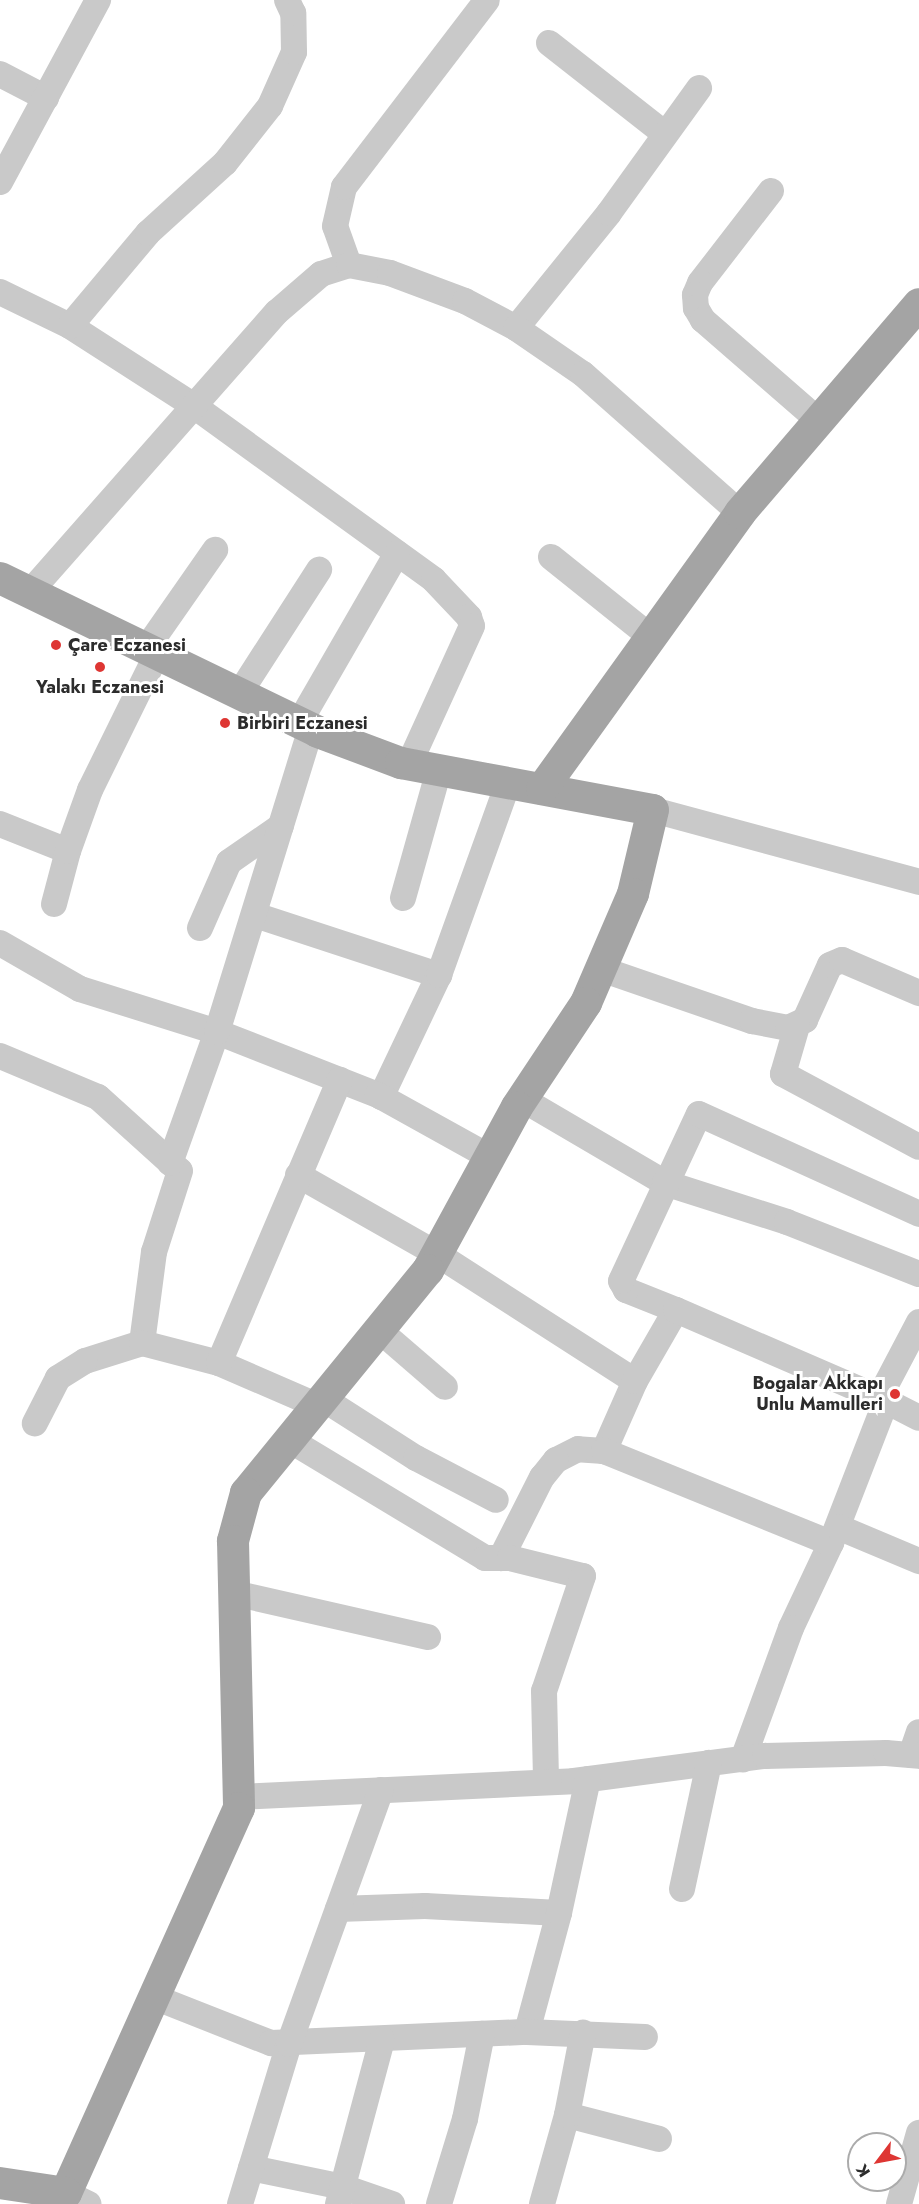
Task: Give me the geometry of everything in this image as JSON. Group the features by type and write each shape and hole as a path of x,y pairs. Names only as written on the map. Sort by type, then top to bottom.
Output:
{"main road":[{"path":"542,789 740,513 919,304"},
{"path":"0,578 305,726 424,767 653,810 633,894 586,1003 522,1099 428,1270 246,1493 233,1540 239,1808 67,2195 0,2182"}],"street":[{"path":"0,182 98,0"},
{"path":"70,326 148,233 225,163 270,106 294,52 292,13 287,0"},
{"path":"349,265 335,226 344,187 487,0"},
{"path":"549,43 665,134"},
{"path":"0,74 46,98"},
{"path":"516,328 609,213 699,88"},
{"path":"771,191 700,283 695,295 696,308 704,320 818,420"},
{"path":"30,592 277,312 321,274 349,265 390,273 465,301 516,328 583,374 740,513"},
{"path":"0,292 70,326 194,406 434,580 469,617 472,626 424,767 403,898"},
{"path":"54,904 68,850 152,651 215,550"},
{"path":"170,1163 217,1032 255,915 281,826 305,726 398,553"},
{"path":"551,557 651,638"},
{"path":"239,694 319,570"},
{"path":"381,1097 439,975 508,783"},
{"path":"653,810 919,882"},
{"path":"0,824 68,850"},
{"path":"200,928 229,862 281,826"},
{"path":"255,915 439,975"},
{"path":"0,943 80,989 217,1032 381,1097 490,1157"},
{"path":"919,993 842,960 830,965 805,1020 797,1026 783,1074 919,1147"},
{"path":"601,969 752,1022 797,1026"},
{"path":"0,1056 98,1097 180,1172 154,1252 142,1343"},
{"path":"219,1363 340,1080"},
{"path":"522,1099 665,1183 788,1222 919,1274"},
{"path":"919,1214 699,1114 621,1281 626,1290 883,1399 919,1418"},
{"path":"298,1175 437,1254 635,1381"},
{"path":"604,1451 635,1381 676,1310"},
{"path":"743,1759 791,1628 835,1535 883,1399 919,1322"},
{"path":"379,1330 445,1387"},
{"path":"35,1423 58,1378 85,1361 142,1343 219,1363 319,1401 416,1458 496,1500"},
{"path":"288,1439 485,1558 501,1558 583,1576 544,1691 546,1782"},
{"path":"501,1558 542,1477 556,1460 578,1449 604,1451 835,1535 919,1561"},
{"path":"234,1593 428,1637"},
{"path":"239,1797 588,1779 743,1759 886,1753 916,1748"},
{"path":"682,1889 709,1763"},
{"path":"527,2032 559,1913 588,1779"},
{"path":"240,2204 289,2044 381,1790"},
{"path":"338,1909 425,1906 559,1913"},
{"path":"154,1997 272,2043 527,2032 645,2037"},
{"path":"542,2204 567,2115 583,2033"},
{"path":"440,2204 465,2119 482,2034"},
{"path":"341,2196 382,2040"},
{"path":"567,2115 659,2139"},
{"path":"899,2204 919,2133"},
{"path":"251,2168 341,2196 392,2204"}],"place":[{"name":"Çare Eczanesi","path":"56,645"},
{"name":"Yalakı Eczanesi","path":"100,667"},
{"name":"Birbiri Eczanesi","path":"225,723"},
{"name":"Bogalar Akkapı Unlu Mamulleri","path":"895,1394"}]}
